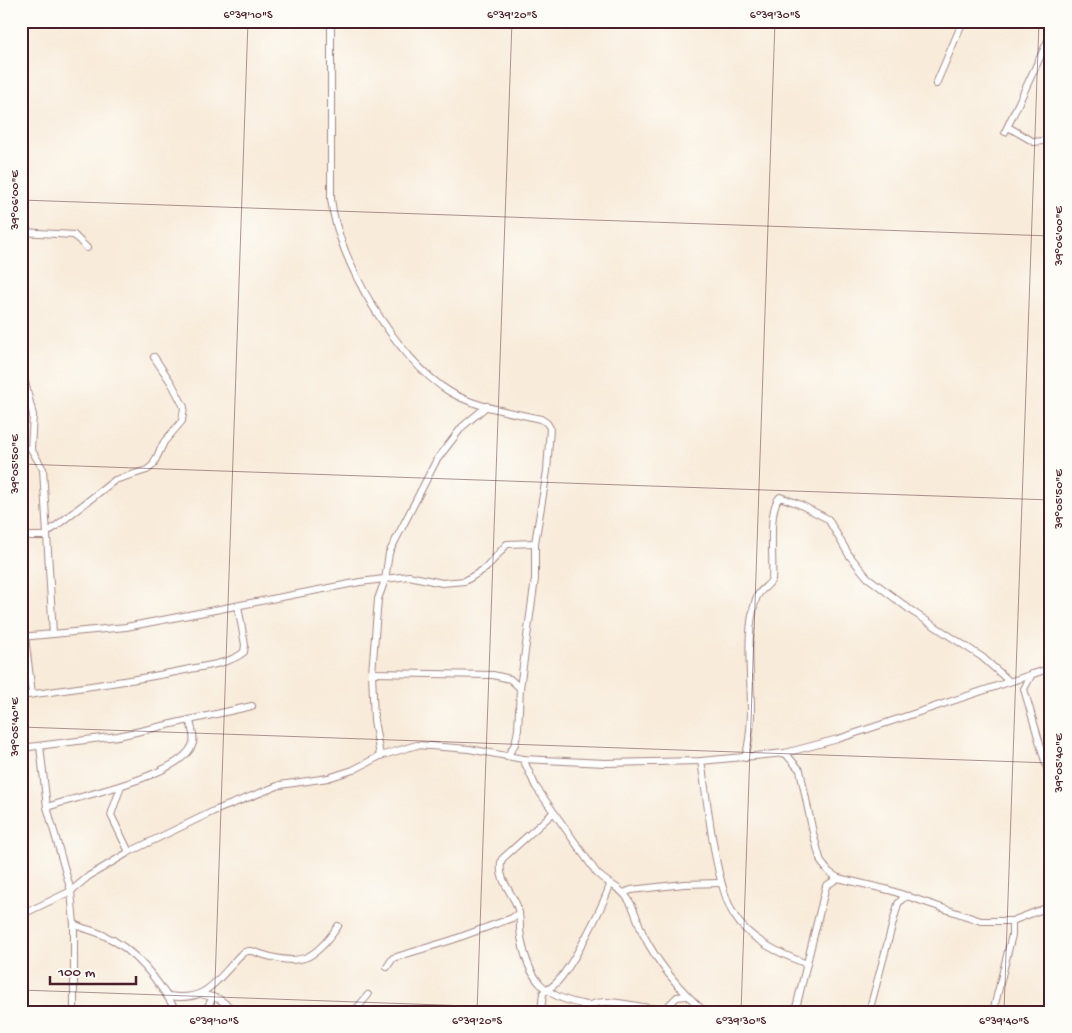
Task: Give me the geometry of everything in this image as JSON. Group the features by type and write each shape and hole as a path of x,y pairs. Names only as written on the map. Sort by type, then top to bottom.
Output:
{"street":[{"path":"330,21 331,198 333,217 341,242 369,297 392,335 412,360 450,392 487,406 541,419 550,428 547,471 535,543 535,579 520,688 517,739 507,757"},
{"path":"936,84 964,21"},
{"path":"1051,34 1006,129 1034,142 1051,140"},
{"path":"21,232 74,235 87,248"},
{"path":"21,536 47,534 115,480 147,470 153,465 164,442 182,421 184,408 172,384 154,357"},
{"path":"21,366 33,415 31,449 43,469 53,634"},
{"path":"380,756 374,720 372,673 378,599 385,580 392,545 436,461 462,428 487,406"},
{"path":"745,758 751,731 752,620 759,592 772,579 774,513 776,500 780,497 806,507 828,519 849,555 877,586 982,657 1024,689 1051,782"},
{"path":"32,694 23,637 126,627 320,588 409,576 442,582 465,582 486,568 507,544 535,543"},
{"path":"21,696 160,676 216,664 240,656 244,652 245,645 238,606"},
{"path":"22,913 70,891 88,876 129,852 214,811 280,785 328,778 353,770 380,756 417,745 469,749 523,759 605,763 745,758 785,753 838,739 1051,668"},
{"path":"372,673 494,674 510,679 520,688"},
{"path":"1024,689 1032,674"},
{"path":"21,748 118,736 252,706"},
{"path":"47,807 121,786 158,772 185,754 193,743 190,720"},
{"path":"40,746 47,807 70,891 74,924 74,1012"},
{"path":"785,753 800,770 821,862 829,872 838,878 908,896 981,921 1012,921 1051,906"},
{"path":"1043,755 1051,760"},
{"path":"523,759 536,787 602,880 624,893 629,899 643,935 655,955 687,996 705,1012"},
{"path":"701,761 721,883 734,916 746,930 774,951 807,964"},
{"path":"121,786 111,816 129,852"},
{"path":"553,813 501,862 502,878 519,913 521,937 529,970 546,990 571,1002 587,1005 621,1002 657,1010 667,1010 677,996 687,996"},
{"path":"795,1012 826,886 838,878"},
{"path":"624,893 631,890 684,884 721,883"},
{"path":"541,1012 543,993 558,982 568,968 604,903 610,886"},
{"path":"869,1012 898,904 908,896"},
{"path":"387,966 393,958 452,940 512,918 519,913"},
{"path":"994,1012 1012,935 1012,921"},
{"path":"74,924 112,939 154,975 169,996 177,1012"},
{"path":"169,996 188,998 202,994 217,981 242,953 254,952 284,961 301,959 317,952 338,926"},
{"path":"21,939 21,979"},
{"path":"202,994 213,997 237,1012"},
{"path":"354,1012 368,995"},
{"path":"205,1012 213,997"},
{"path":"580,1012 587,1005"}]}
